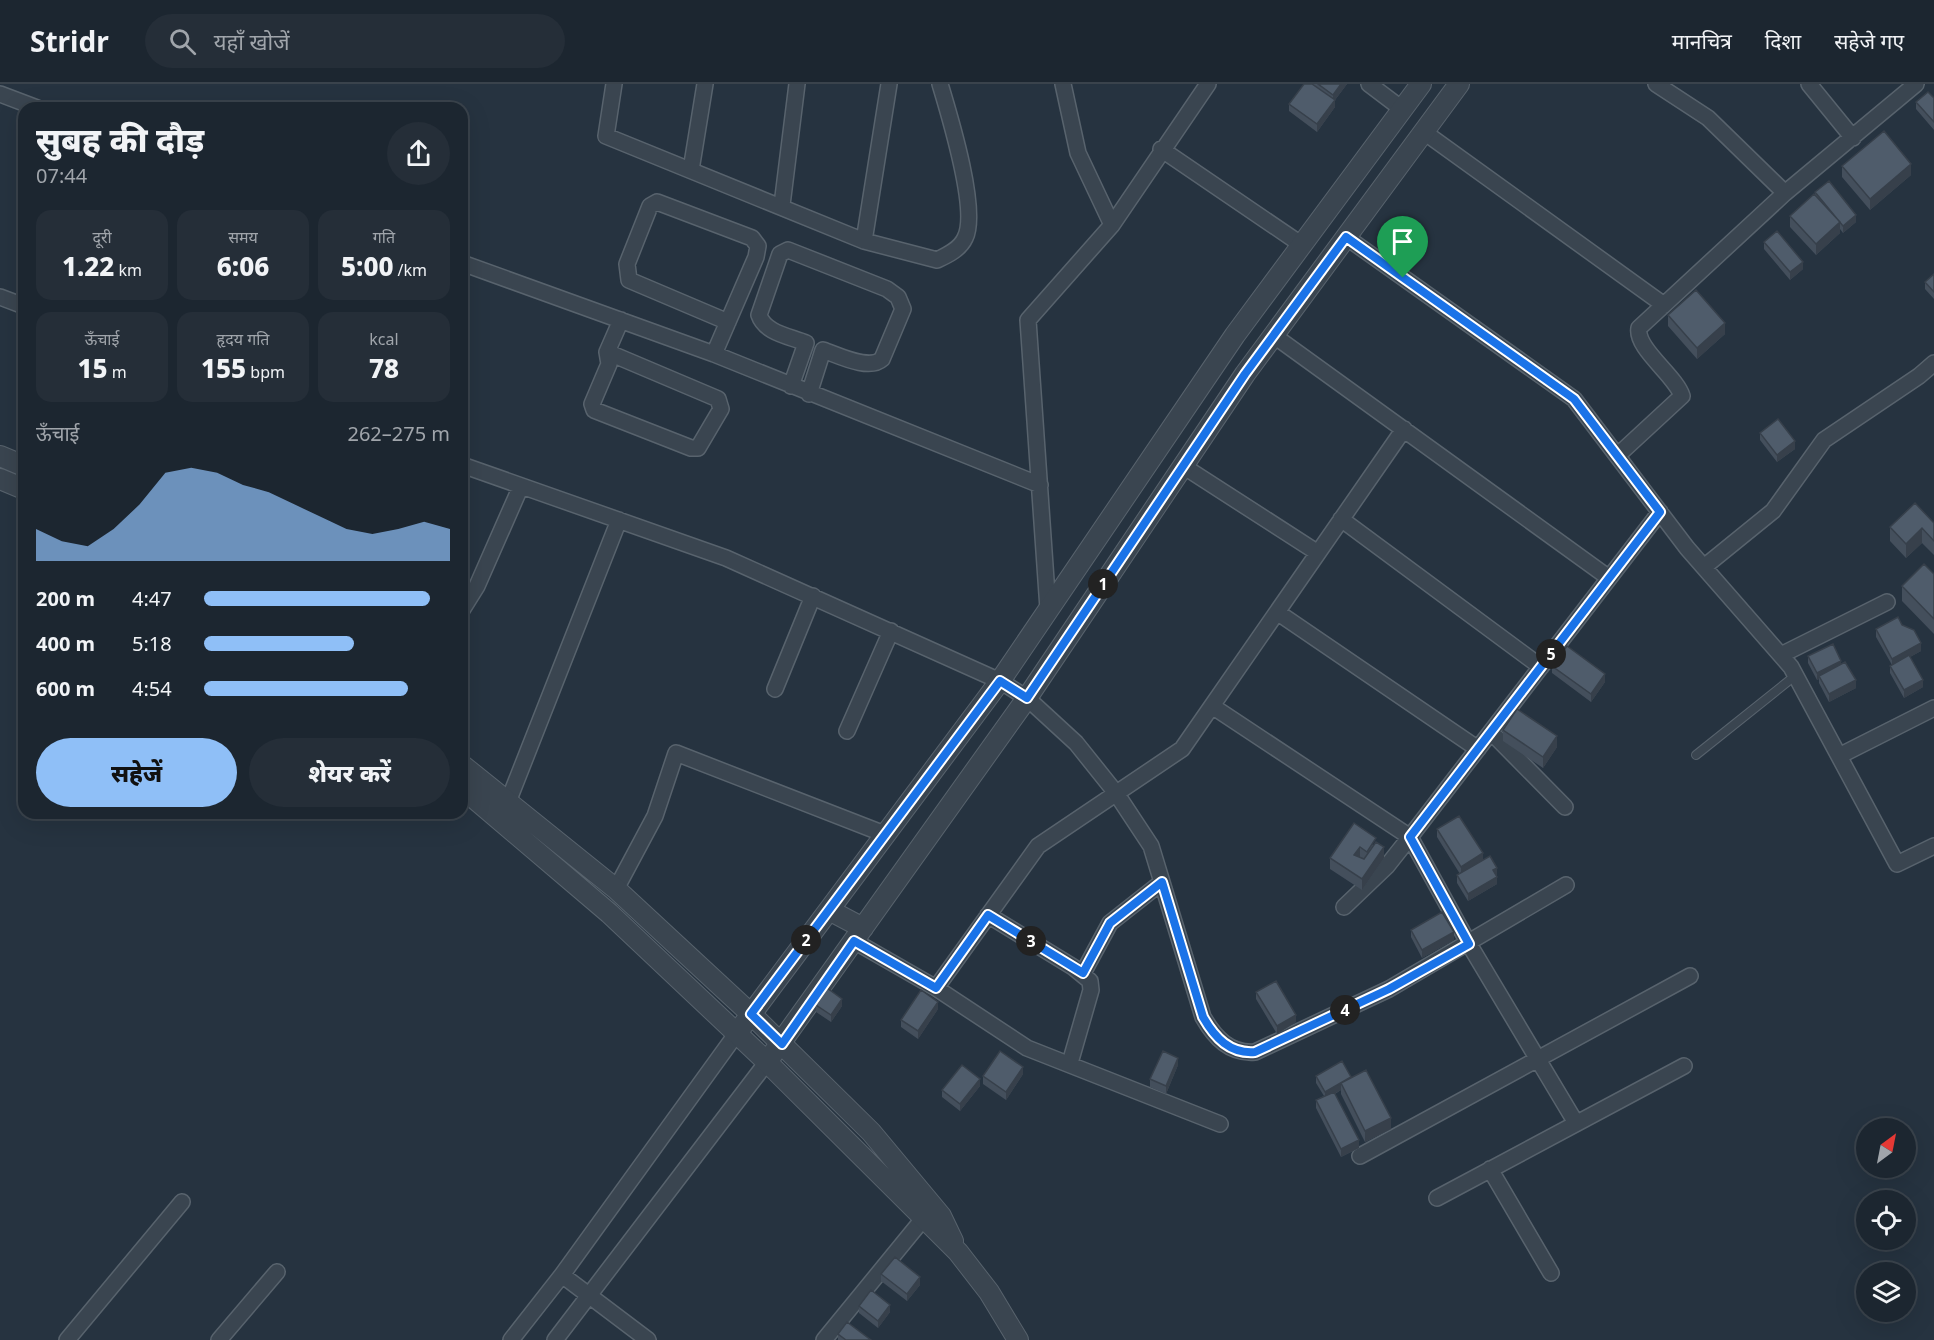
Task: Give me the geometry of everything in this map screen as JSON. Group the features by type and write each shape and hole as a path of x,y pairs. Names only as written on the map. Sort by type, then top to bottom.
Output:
{"street":[{"path":"614,84 606,136 782,205 864,240 937,260 956,250 966,237 969,214 962,166 940,84"},
{"path":"691,170 705,84"},
{"path":"782,205 797,84"},
{"path":"864,240 889,84"},
{"path":"1063,84 1078,153 1112,225"},
{"path":"1048,609 1028,320 1112,225 1161,149 1208,84"},
{"path":"1369,84 1402,109"},
{"path":"511,1340 562,1275 751,1014 1000,681 1235,335 1421,84"},
{"path":"555,1340 782,1044 1027,698 1274,335 1459,84"},
{"path":"1656,84 1708,118 1785,193"},
{"path":"1809,84 1853,138"},
{"path":"1617,456 1682,396 1638,333 1640,328 1785,193 1916,84"},
{"path":"0,94 21,102"},
{"path":"1424,132 1664,305"},
{"path":"1161,149 1302,245"},
{"path":"714,354 728,322 756,257 758,246 752,238 657,202 650,206 627,264 629,280 728,322"},
{"path":"1346,237 1574,399 1704,567 1796,675 1897,864 1934,846"},
{"path":"788,250 887,289 902,304 903,309 882,360 878,364 869,364 806,343 770,329 762,323 759,315 780,254 788,250"},
{"path":"468,264 714,354 809,394 1040,484"},
{"path":"0,297 18,304"},
{"path":"607,352 718,399 721,409 698,448 691,448 594,410 592,404 609,364 607,352 621,320"},
{"path":"1274,335 1609,578"},
{"path":"791,386 806,343"},
{"path":"809,394 823,350"},
{"path":"1704,567 1773,511 1824,440 1931,371"},
{"path":"936,988 1038,846 1182,749 1404,429"},
{"path":"0,456 18,464"},
{"path":"1183,466 1318,553"},
{"path":"468,467 726,558 1000,681 1027,698 1076,743 1116,793 1151,846 1203,1017 1213,1034 1229,1047 1242,1053 1255,1052 1389,989 1566,885"},
{"path":"0,479 18,486"},
{"path":"468,600 477,586 521,486"},
{"path":"1344,907 1387,866 1660,512"},
{"path":"1341,519 1541,667"},
{"path":"508,802 619,520"},
{"path":"775,689 813,596"},
{"path":"1780,655 1887,602"},
{"path":"1277,612 1478,749"},
{"path":"847,731 891,631"},
{"path":"1212,706 1410,837 1469,944 1576,1123"},
{"path":"1839,756 1934,708"},
{"path":"1491,732 1565,807"},
{"path":"616,889 655,816 676,753 887,835"},
{"path":"468,770 616,889 751,1014 871,1132 929,1217 989,1293 1018,1340"},
{"path":"468,793 609,913 929,1217"},
{"path":"1083,973 1110,923 1162,882"},
{"path":"829,910 859,935 1027,1048 1220,1124"},
{"path":"988,915 1083,973 1090,981 1091,990 1070,1063"},
{"path":"1360,1156 1539,1061 1690,976"},
{"path":"1437,1198 1684,1066"},
{"path":"1490,1169 1551,1274"},
{"path":"67,1340 182,1202"},
{"path":"824,1340 929,1217"},
{"path":"219,1340 277,1272"},
{"path":"562,1275 648,1340"}],"lane":[{"path":"1696,755 1796,675"}],"building":[{"path":"1304,84 1312,84 1335,100 1317,124 1289,104"},
{"path":"1318,84 1341,84 1333,95"},
{"path":"1928,92 1934,98 1934,122 1916,102"},
{"path":"1884,131 1911,164 1870,199 1842,166"},
{"path":"1829,181 1856,215 1843,226 1815,192"},
{"path":"1814,194 1840,222 1816,244 1790,216"},
{"path":"1777,231 1803,262 1790,272 1764,242"},
{"path":"1934,274 1934,292 1925,282"},
{"path":"1696,290 1725,323 1697,348 1668,315"},
{"path":"1778,419 1795,441 1777,455 1760,433"},
{"path":"1915,503 1934,523 1934,541 1922,528 1906,544 1890,527"},
{"path":"1924,564 1934,574 1934,619 1902,586"},
{"path":"1898,617 1902,625 1914,630 1921,643 1892,659 1876,629"},
{"path":"1833,644 1841,661 1817,673 1808,656"},
{"path":"1567,646 1605,674 1591,694 1552,666"},
{"path":"1909,655 1923,680 1904,690 1890,666"},
{"path":"1845,662 1856,680 1829,694 1819,676"},
{"path":"1517,709 1557,736 1543,757 1503,730"},
{"path":"1459,816 1483,853 1461,867 1437,829"},
{"path":"1354,823 1376,838 1367,852 1360,847 1354,855 1364,859 1376,842 1384,847 1362,879 1330,858"},
{"path":"1490,856 1497,868 1493,870 1497,877 1468,894 1457,875"},
{"path":"1442,912 1454,932 1422,950 1411,930"},
{"path":"1276,981 1296,1015 1277,1026 1256,992"},
{"path":"827,988 842,999 831,1015 816,1005"},
{"path":"921,990 938,1002 918,1031 901,1020"},
{"path":"1000,1051 1023,1067 1006,1092 983,1076"},
{"path":"1163,1051 1178,1058 1166,1086 1150,1079"},
{"path":"1342,1061 1351,1077 1325,1092 1316,1076"},
{"path":"962,1065 980,1079 960,1104 942,1090"},
{"path":"1366,1070 1391,1118 1365,1131 1341,1083"},
{"path":"1334,1092 1359,1140 1341,1149 1316,1100"},
{"path":"895,1257 920,1277 907,1294 881,1274"},
{"path":"871,1290 890,1305 878,1321 859,1306"},
{"path":"847,1322 871,1340 846,1340 838,1334"}],"route":[{"path":"1346,237 1403,278 1574,399 1660,512 1410,837 1469,944 1389,989 1255,1052 1242,1053 1229,1047 1213,1034 1203,1017 1162,882 1110,923 1083,973 988,915 936,988 854,941 782,1044 751,1014 1000,681 1027,698 1245,374 1346,237"}]}
